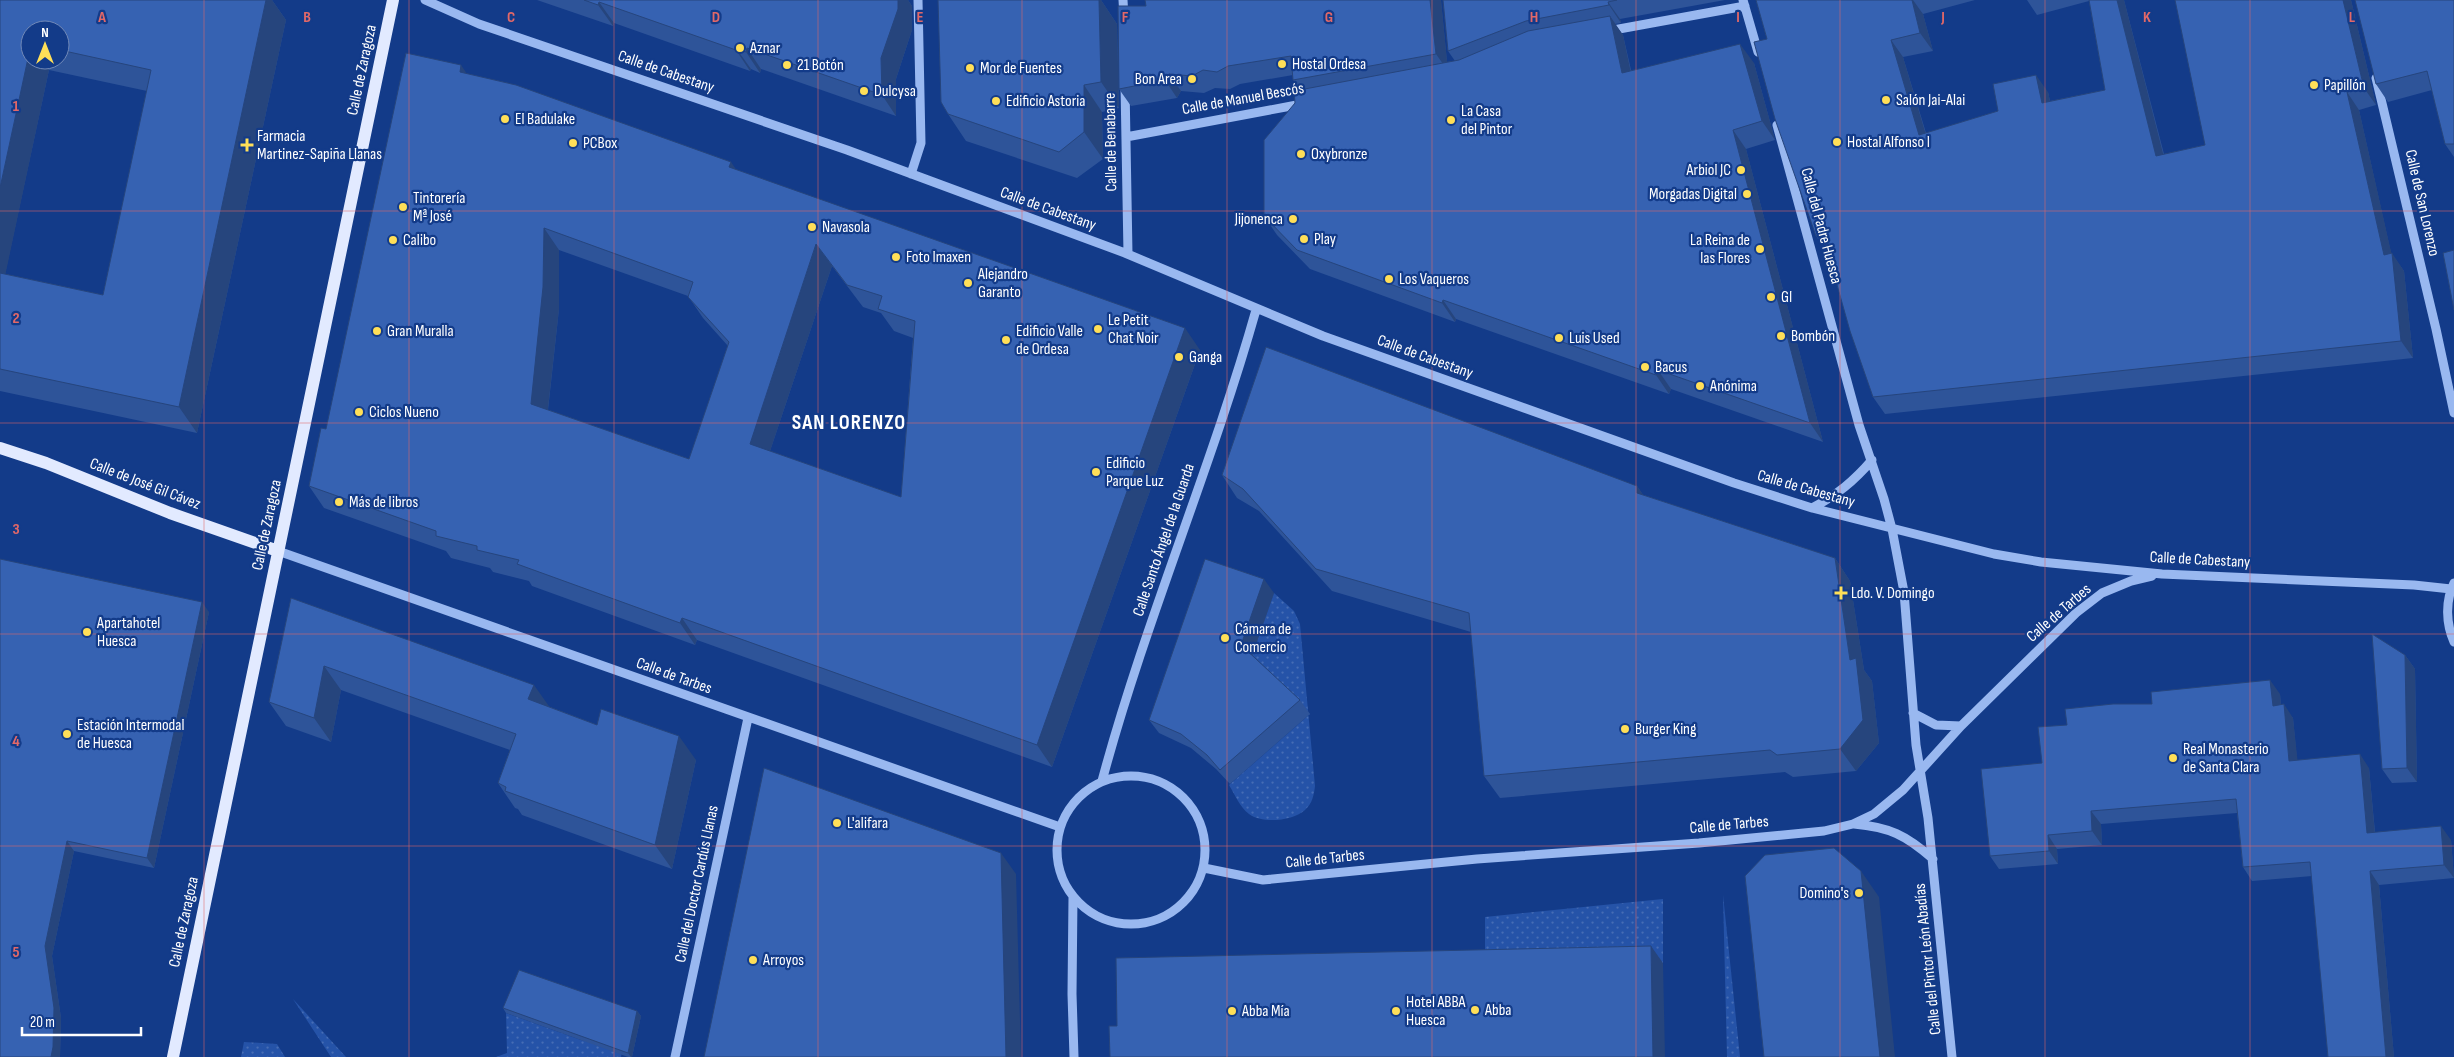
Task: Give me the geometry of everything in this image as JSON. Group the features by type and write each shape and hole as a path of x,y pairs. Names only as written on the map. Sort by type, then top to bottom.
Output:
{"main road":[{"name":"Calle de Zaragoza","path":"172,1057 393,0"},
{"name":"Calle de José Gil Cávez","path":"0,448 46,463 170,513 278,551"}],"street":[{"name":"Calle de Cabestany","path":"425,0 479,24 847,150 1128,254 1189,279 1256,310 1322,336 1725,480 1812,508 1994,554 2041,562 2162,574 2452,586"},
{"path":"911,174 921,143 918,0"},
{"path":"1123,0 1124,28"},
{"path":"1596,33 1744,3 1761,63"},
{"name":"Calle de San Lorenzo","path":"2373,66 2436,329 2454,413"},
{"name":"Calle de Benabarre","path":"1125,74 1128,254"},
{"name":"Calle de Manuel Bescós","path":"1126,137 1309,102"},
{"name":"Calle del Padre Huesca","path":"1774,111 1859,425 1872,460 1892,529"},
{"name":"Calle Santo Ángel de la Guarda","path":"1102,781 1122,705 1238,373 1256,310"},
{"path":"1812,508 1836,496 1855,480 1872,460"},
{"name":"Calle del Pintor León Abadías","path":"1892,529 1904,592 1913,713 1932,859 1952,1057"},
{"name":"Calle de Tarbes","path":"278,551 1060,827"},
{"name":"Calle de Tarbes","path":"1204,868 1263,880 1476,859 1699,843 1824,831 1853,824 1874,814 1889,802 1961,726 2083,608 2102,593 2131,581 2162,574"},
{"path":"2452,586 2447,611 2450,632 2454,642"},
{"path":"1913,713 1936,725 1961,726"},
{"name":"Calle del Doctor Cardús Llanas","path":"675,1057 748,718"},
{"path":"1122,776 1142,776 1163,782 1180,793 1194,808 1202,827 1206,847 1204,868 1197,886 1185,901 1170,914 1150,922 1129,924 1108,920 1089,911 1073,897 1065,884 1056,856 1060,827 1076,799 1102,781 1122,776"},
{"name":"Calle del Pintor León Abadías","path":"1853,824 1876,826 1897,832 1916,844 1932,859"},
{"path":"1073,897 1072,994 1074,1057"}],"shaded area":[{"path":"1274,593 1294,611 1300,624 1308,713 1242,683"},
{"path":"1308,715 1315,786 1309,805 1300,814 1285,819 1269,820 1249,814 1240,804 1229,785"},
{"path":"1723,895 1740,1057 1727,1057"},
{"path":"1663,899 1663,963 1485,967 1485,917"},
{"path":"293,999 346,1057 331,1057"},
{"path":"506,1013 581,1040 623,1046 621,1057 496,1057 507,1053"},
{"path":"244,1042 277,1044 285,1057 241,1057"}],"building":[{"path":"0,0 266,0 179,407 0,369 0,273 103,295 151,70 70,52 70,20 20,20 20,70 25,70 0,188"},
{"path":"584,0 898,0 898,9 881,58 882,95 747,48 746,52 736,48 736,50 599,2 598,5"},
{"path":"938,0 1099,0 1101,82 1084,85 1084,132 1059,152 948,114 941,102"},
{"path":"1145,0 1430,0 1436,54 1293,80 1291,56 1228,66 1217,72 1203,70 1192,76 1169,74 1165,80 1119,89 1118,6 1146,6"},
{"path":"1443,0 1617,0 1608,2 1609,5 1526,21 1448,51"},
{"path":"1756,0 1912,0 1920,33 1891,40 1919,135 1998,111 1993,84 2036,75 2042,103 2105,90 2089,0 2117,0 2156,156 2205,145 2175,0 2343,0 2364,88 2347,92 2384,255 2392,253 2401,341 1873,397 1850,331 1823,235 1816,236 1775,119 1754,42 1767,39"},
{"path":"2355,0 2454,0 2454,144 2445,144 2427,71 2376,84"},
{"path":"1610,16 1622,73 1740,44 1762,121 1733,130 1810,423 1658,370 1656,375 1443,300 1442,303 1297,250 1264,216 1264,140 1295,103 1294,91 1459,60 1528,31"},
{"path":"406,53 461,65 460,72 516,85 731,162 729,167 1185,328 1037,745 682,618 680,623 517,564 519,560 477,550 477,546 436,536 436,531 309,486 321,428 326,429","holes":["544,228 693,282 688,297 729,342 689,459 531,404 543,287","816,244 847,285 882,296 878,309 915,321 901,497 750,444"]},
{"path":"2454,250 2454,310 2443,253"},
{"path":"1266,347 1637,486 1637,493 1835,558 1850,660 1856,658 1863,720 1840,749 1777,755 1770,750 1484,776 1469,613 1316,569 1243,489 1222,475"},
{"path":"0,559 202,602 147,858 67,841 45,946 54,1008 51,1057 0,1057"},
{"name":"Cámara de Comercio","path":"1205,559 1264,579 1241,645 1300,700 1220,770 1207,755 1181,734 1149,720"},
{"path":"291,598 534,685 528,699 597,725 601,709 679,736 655,845 505,791 506,787 498,783 516,734 324,666 314,718 269,702"},
{"path":"2372,634 2405,655 2407,768 2382,769"},
{"path":"2270,680 2273,706 2284,704 2289,761 2360,754 2367,833 2441,826 2444,865 2370,871 2386,1057 2328,1057 2310,862 2243,867 2236,799 2091,811 2092,831 2048,835 2049,851 1990,856 1981,769 2042,763 2038,727 2067,725 2065,709 2113,704 2152,704 2151,692"},
{"path":"764,768 1001,853 1006,1057 704,1057"},
{"path":"1834,848 1861,871 1880,1057 1764,1057 1745,876 1765,855"},
{"name":"Hotel ABBA Huesca","path":"1651,946 1653,1057 1110,1057 1109,1026 1117,1026 1116,958"},
{"path":"519,970 637,1011 628,1053 503,1008"}],"place":[{"name":"Aznar","path":"740,48"},
{"name":"Hostal Ordesa","path":"1282,64"},
{"name":"21 Botón","path":"787,65"},
{"name":"Mor de Fuentes","path":"970,68"},
{"name":"Bon Area","path":"1192,79"},
{"name":"Papillón","path":"2314,85"},
{"name":"Dulcysa","path":"864,91"},
{"name":"Salón Jai-Alai","path":"1886,100"},
{"name":"Edificio Astoria","path":"996,101"},
{"name":"El Badulake","path":"505,119"},
{"name":"La Casa del Pintor","path":"1451,120"},
{"name":"Hostal Alfonso I","path":"1837,142"},
{"name":"PCBox","path":"573,143"},
{"name":"Farmacia Martinez-Sapiña Llanas","path":"247,145"},
{"name":"Oxybronze","path":"1301,154"},
{"name":"Arbiol JC","path":"1741,170"},
{"name":"Morgadas Digital","path":"1747,194"},
{"name":"Tintorería Mª José","path":"403,207"},
{"name":"Jijonenca","path":"1293,219"},
{"name":"Navasola","path":"812,227"},
{"name":"Play","path":"1304,239"},
{"name":"Calibo","path":"393,240"},
{"name":"La Reina de las Flores","path":"1760,249"},
{"name":"Foto Imaxen","path":"896,257"},
{"name":"Los Vaqueros","path":"1389,279"},
{"name":"Alejandro Garanto","path":"968,283"},
{"name":"GI","path":"1771,297"},
{"name":"Le Petit Chat Noir","path":"1098,329"},
{"name":"Gran Muralla","path":"377,331"},
{"name":"Bombón","path":"1781,336"},
{"name":"Luis Used","path":"1559,338"},
{"name":"Edificio Valle de Ordesa","path":"1006,340"},
{"name":"Ganga","path":"1179,357"},
{"name":"Bacus","path":"1645,367"},
{"name":"Anónima","path":"1700,386"},
{"name":"Ciclos Nueno","path":"359,412"},
{"name":"Edificio Parque Luz","path":"1096,472"},
{"name":"Más de libros","path":"339,502"},
{"name":"Ldo. V. Domingo","path":"1841,593"},
{"name":"Apartahotel Huesca","path":"87,632"},
{"name":"Cámara de Comercio","path":"1225,638"},
{"name":"Burger King","path":"1625,729"},
{"name":"Estación Intermodal de Huesca","path":"67,734"},
{"name":"Real Monasterio de Santa Clara","path":"2173,758"},
{"name":"L'alifara","path":"837,823"},
{"name":"Domino's","path":"1859,893"},
{"name":"Arroyos","path":"753,960"},
{"name":"Abba","path":"1475,1010"},
{"name":"Abba Mía","path":"1232,1011"},
{"name":"Hotel ABBA Huesca","path":"1396,1011"}],"district":[{"name":"SAN LORENZO","path":"849,422"}]}
